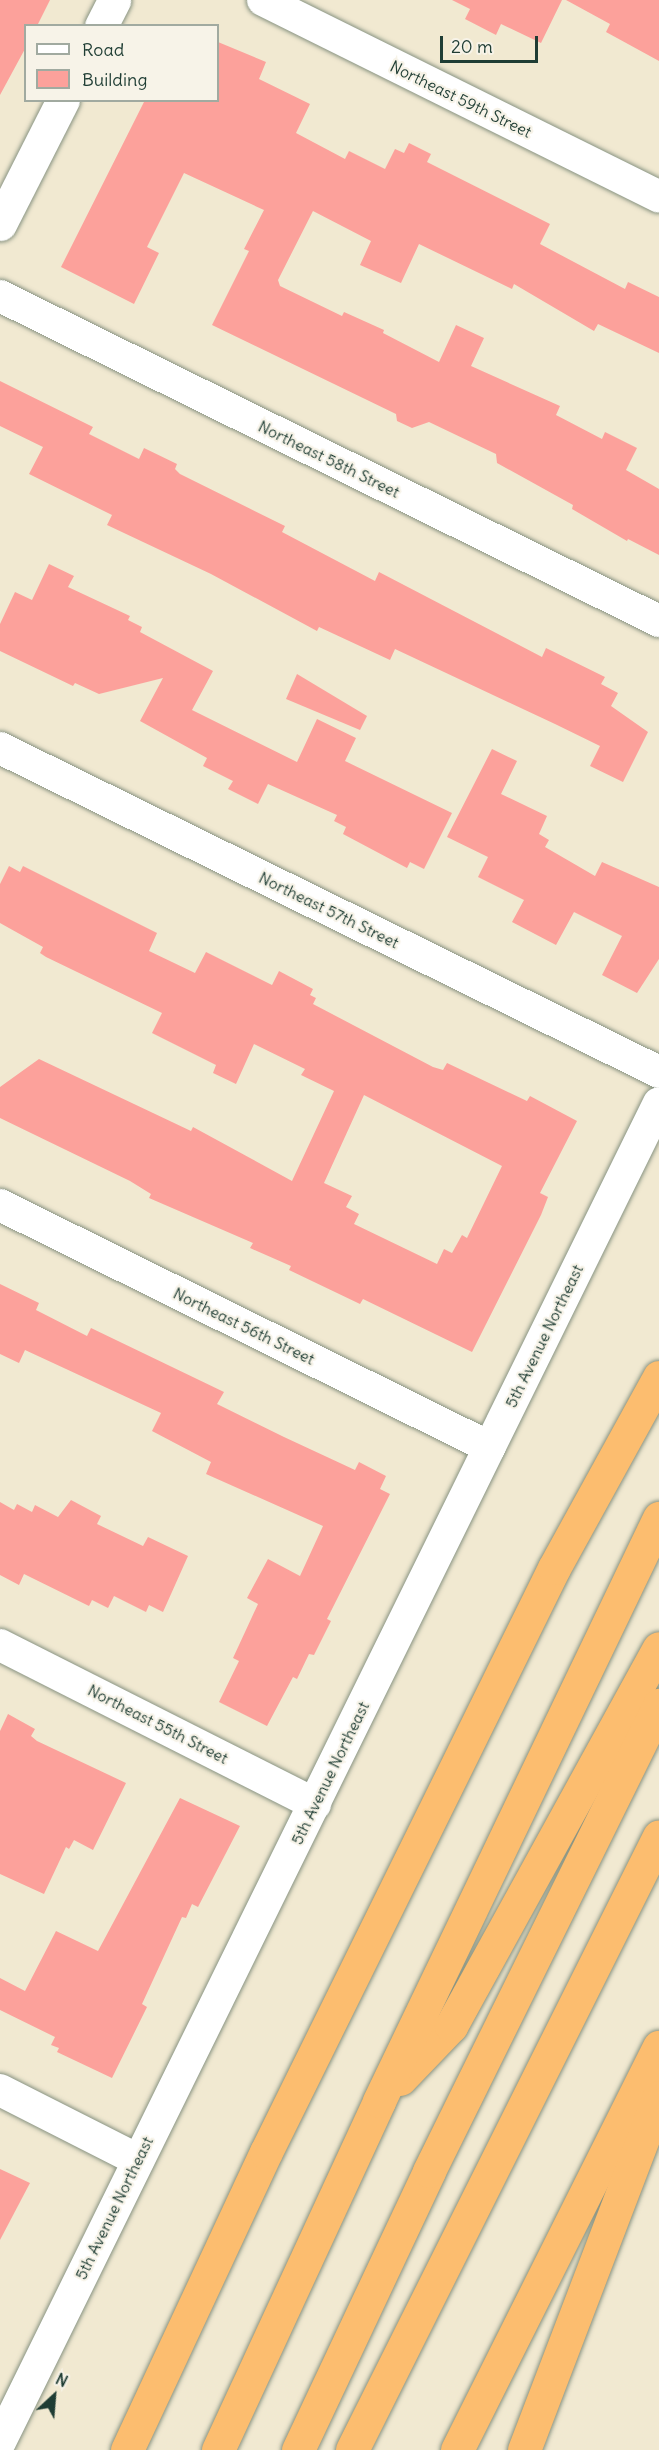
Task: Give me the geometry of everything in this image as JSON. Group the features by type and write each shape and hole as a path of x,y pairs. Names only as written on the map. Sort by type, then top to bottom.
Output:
{"highway":[{"path":"127,2450 266,2152 554,1568 659,1377"},
{"path":"218,2450 379,2101 659,1518"},
{"path":"379,2101 452,2026 659,1648"},
{"path":"298,2450 429,2171 659,1705"},
{"path":"352,2450 659,1836"},
{"path":"457,2450 659,2047"},
{"path":"524,2450 659,2097"},
{"path":"108,2450 266,2152"}],"street":[{"path":"102,24 114,0"},
{"name":"Northeast 59th Street","path":"263,0 659,197"},
{"path":"0,224 62,102"},
{"name":"Northeast 58th Street","path":"0,296 659,621"},
{"name":"Northeast 57th Street","path":"0,748 659,1072"},
{"name":"5th Avenue Northeast","path":"0,2442 659,1103"},
{"name":"Northeast 56th Street","path":"0,1205 489,1447"},
{"name":"Northeast 55th Street","path":"0,1645 315,1804"},
{"path":"0,2090 138,2160"}],"building":[{"path":"0,0 50,0 38,24 24,24 24,51 0,95"},
{"path":"452,0 562,0 541,43 501,24 496,35 465,19 470,9"},
{"path":"566,0 659,0 659,61 606,32 610,24"},
{"path":"219,42 266,62 259,79 310,104 296,133 345,159 349,151 385,169 395,149 404,153 409,143 431,154 427,162 550,224 540,244 625,289 628,282 659,297 659,353 598,324 594,331 514,284 512,289 419,244 401,283 360,265 371,241 313,211 278,280 280,286 342,316 344,312 384,330 383,333 439,362 456,325 484,338 471,366 560,406 556,415 602,439 605,432 637,448 626,470 659,489 659,555 628,539 627,541 572,509 573,505 497,463 496,454 429,422 412,428 397,421 396,414 212,325 249,251 244,249 264,210 184,173 147,247 159,253 134,304 61,267 144,102 219,102"},
{"path":"0,381 93,427 89,434 139,459 144,448 177,464 175,469 180,474 285,526 282,532 375,581 379,572 542,657 546,648 605,677 601,684 618,693 611,706 648,732 623,782 590,766 600,746 395,649 390,660 319,627 317,631 211,574 107,525 112,515 29,474 43,447 0,426"},
{"path":"49,564 74,576 68,587 130,616 128,620 142,627 140,632 213,671 192,710 297,762 317,719 356,738 345,761 452,813 424,869 410,862 407,868 343,834 346,827 334,821 337,815 268,784 258,804 228,789 233,781 203,766 207,758 140,721 163,678 99,694 75,683 73,686 0,651 0,624 15,592 32,600"},
{"path":"297,674 367,716 360,730 286,699"},
{"path":"492,749 517,761 501,794 547,816 539,834 549,840 545,847 595,876 602,862 659,887 659,959 637,993 602,975 622,936 574,912 556,945 512,922 524,900 478,877 488,857 447,837"},
{"path":"9,866 20,872 23,866 157,933 149,951 195,973 206,952 272,985 279,971 313,989 310,995 316,998 313,1004 433,1067 443,1070 447,1063 527,1101 530,1096 577,1121 540,1193 548,1197 541,1215 472,1352 363,1299 360,1304 289,1270 291,1266 250,1248 253,1243 149,1198 151,1194 130,1181 0,1118 0,1087 39,1059 191,1131 193,1127 292,1181 334,1091 301,1075 305,1069 254,1044 236,1084 213,1073 216,1065 152,1033 162,1013 46,957 40,953 43,947 0,923 0,884","holes":["364,1095 502,1166 467,1238 462,1235 452,1253 444,1249 437,1264 354,1224 359,1214 346,1207 352,1196 324,1183"]},
{"path":"0,1284 39,1303 36,1310 87,1336 91,1328 224,1392 217,1404 355,1470 359,1462 386,1476 380,1489 390,1494 327,1619 331,1621 314,1655 309,1654 297,1679 293,1677 267,1726 219,1702 239,1661 233,1658 258,1604 247,1598 268,1559 300,1576 323,1526 206,1474 211,1462 152,1431 161,1413 25,1350 19,1363 0,1354"},
{"path":"71,1500 101,1516 97,1524 143,1546 148,1537 188,1556 163,1612 149,1605 146,1612 114,1596 108,1608 92,1600 89,1606 24,1574 19,1585 0,1575 0,1502 14,1510 17,1504 32,1512 35,1505 58,1517"},
{"path":"8,1714 35,1729 31,1736 37,1741 126,1783 93,1850 74,1840 69,1849 66,1847 44,1894 0,1874 0,1731"},
{"path":"180,1798 240,1826 198,1907 192,1904 186,1918 182,1917 142,2004 147,2007 112,2078 57,2052 59,2048 51,2045 55,2037 0,2010 0,1978 25,1991 56,1931 98,1951"},
{"path":"0,2169 30,2183 0,2240"}]}
